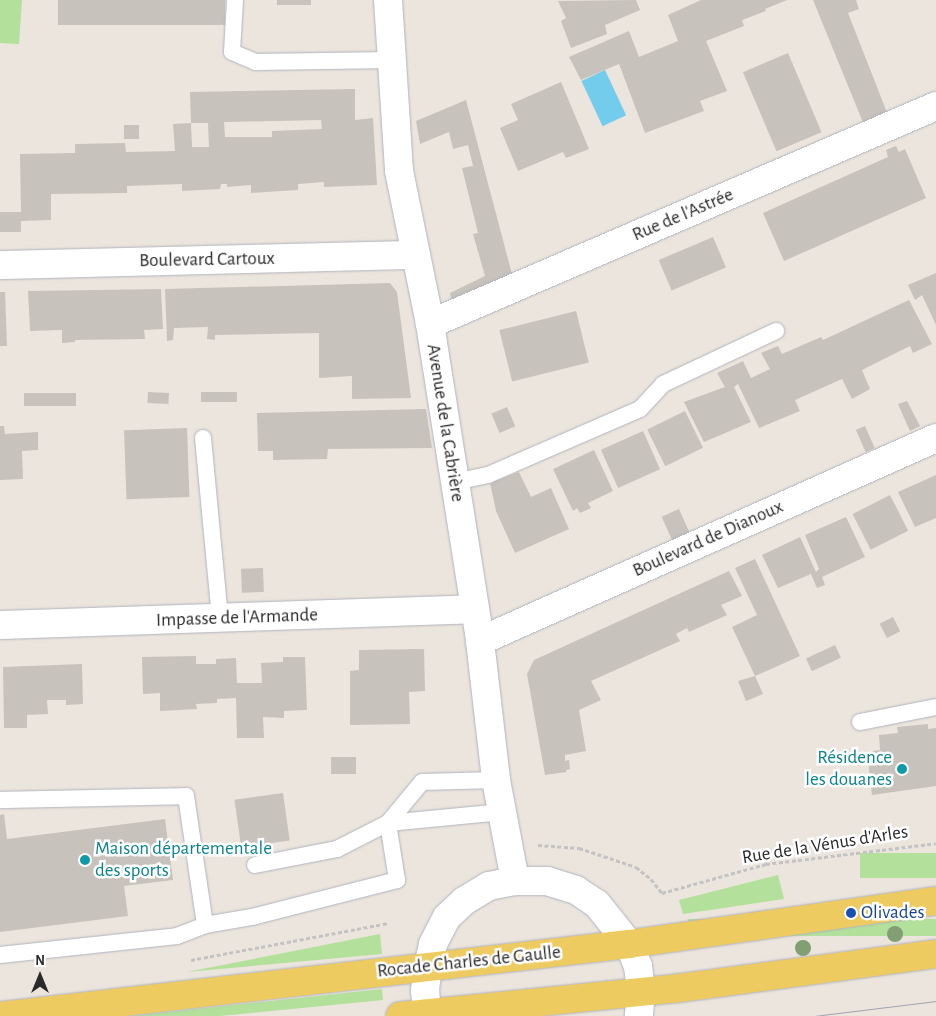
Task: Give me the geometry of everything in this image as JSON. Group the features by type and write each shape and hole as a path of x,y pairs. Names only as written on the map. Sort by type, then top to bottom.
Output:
{"main road":[{"name":"Rocade Charles de Gaulle","path":"1,1016 629,944 936,900"},
{"path":"400,1016 640,1004 936,954"}],"street":[{"name":"Avenue de la Cabrière","path":"388,0 398,171 430,324 480,641 496,780 515,881"},
{"name":"Rue de l'Astrée","path":"430,324 936,106"},
{"name":"Boulevard Cartoux","path":"0,265 415,255"},
{"name":"Boulevard de Dianoux","path":"480,641 936,438"},
{"name":"Impasse de l'Armande","path":"0,625 475,609"},
{"path":"427,1015 425,990 428,966 433,944 447,917 464,901 489,886 515,881 547,882 576,890 597,904 629,944 638,966 640,1004"}],"lane":[{"path":"235,0 232,52 256,62 392,60"},
{"path":"455,482 488,476 640,410 663,384 776,331"},
{"path":"203,438 220,618"},
{"path":"860,722 936,707"},
{"path":"0,955 177,936 205,925 252,917 396,880 388,823 422,782 496,780"},
{"path":"0,800 186,796 205,925"},
{"path":"255,865 337,849 388,823 502,812"}],"path":[{"name":"Rue de la Vénus d'Arles","path":"551,844 579,848 636,867 651,879 662,893 766,864 936,843"}],"green space":[{"path":"0,0 22,0 19,44 0,43"},
{"path":"860,853 936,853 936,878 860,878"},
{"path":"778,875 784,899 683,914 679,900"},
{"path":"688,919 936,919 936,936 688,936"},
{"path":"380,934 382,954 187,972"},
{"path":"382,989 383,1000 220,1016 130,1016"}],"water":[{"path":"605,70 626,115 603,126 581,81"}],"building":[{"path":"58,0 225,0 225,25 58,25"},
{"path":"277,0 311,0 311,5 277,5"},
{"path":"636,0 640,10 605,25 607,34 571,48 561,21 566,18 558,1"},
{"path":"701,0 787,0 765,9 766,11 742,20 744,26 706,41 727,91 700,101 704,111 645,133 619,64 581,80 569,57 629,31 639,57 678,41 668,15"},
{"path":"813,0 856,0 859,9 848,13 888,115 864,125"},
{"path":"788,53 822,132 776,151 743,72"},
{"path":"561,82 589,149 566,158 563,152 518,171 500,128 518,120 511,104"},
{"path":"355,89 355,120 373,118 377,185 324,187 324,182 298,184 298,190 251,193 251,185 227,187 227,184 221,184 220,189 182,191 182,184 127,186 127,193 51,194 51,220 21,221 21,232 0,232 0,212 21,212 20,154 75,153 75,144 125,143 126,152 175,151 173,124 191,123 190,92","holes":["321,120 322,129 272,131 272,137 225,137 224,122","191,123 208,123 209,147 192,147"]},
{"path":"466,100 513,278 452,304 450,293 485,276 473,234 478,233 462,168 473,166 468,145 453,149 449,132 420,144 416,121"},
{"path":"124,125 139,125 139,139 124,139"},
{"path":"896,146 899,152 905,149 926,198 784,261 763,213 888,157 886,150"},
{"path":"713,237 726,267 672,290 659,260"},
{"path":"936,273 936,325 922,295 915,300 908,285"},
{"path":"390,283 397,292 411,398 352,399 352,376 319,378 319,333 215,335 215,340 207,339 208,327 174,328 173,340 167,341 165,289"},
{"path":"161,289 163,329 144,330 145,339 75,340 75,342 62,343 62,330 30,331 28,291"},
{"path":"0,292 5,292 7,346 0,346"},
{"path":"909,300 932,344 913,353 910,346 862,370 870,389 852,399 842,379 795,400 800,411 759,428 738,384 734,387 751,422 704,442 684,402 725,387 717,373 743,361 751,378 770,369 761,353 778,346 782,354 821,337 823,340"},
{"path":"576,311 589,362 512,382 499,330"},
{"path":"148,392 169,393 168,404 147,403"},
{"path":"201,392 237,392 237,402 201,402"},
{"path":"24,393 76,393 76,406 24,406"},
{"path":"907,401 920,426 910,431 898,404"},
{"path":"507,407 515,426 500,433 491,414"},
{"path":"426,409 432,448 328,449 327,459 273,460 273,451 258,451 257,413"},
{"path":"685,411 703,448 665,466 647,429"},
{"path":"0,426 4,426 5,434 38,432 38,450 22,451 23,479 0,480"},
{"path":"865,426 875,448 866,452 856,430"},
{"path":"187,428 189,497 126,499 124,430"},
{"path":"643,431 660,469 618,488 601,450"},
{"path":"594,450 613,491 588,503 591,508 580,513 577,508 573,511 553,469"},
{"path":"519,472 531,497 551,488 569,529 515,553 496,511 490,483"},
{"path":"936,475 936,518 915,527 898,492"},
{"path":"890,495 908,531 871,550 853,514"},
{"path":"679,509 690,534 673,541 662,517"},
{"path":"846,517 865,557 822,577 825,585 817,588 811,574 778,588 762,555 800,537 816,572 819,569 805,535"},
{"path":"755,559 800,656 755,676 732,627 757,615 735,568"},
{"path":"263,568 264,592 242,593 241,569"},
{"path":"729,571 742,596 721,605 727,615 689,632 687,628 676,634 680,641 591,681 601,700 579,710 586,751 565,755 565,761 569,760 570,769 566,770 567,772 545,775 527,674 534,660"},
{"path":"893,617 900,631 887,638 880,624"},
{"path":"835,645 841,658 812,671 806,659"},
{"path":"424,649 425,691 409,692 410,724 350,725 350,671 359,670 359,650"},
{"path":"196,656 196,664 216,664 216,659 236,658 237,683 262,683 261,663 283,662 283,657 305,657 307,710 284,711 284,718 263,717 264,738 237,738 236,698 217,699 217,703 196,704 197,709 160,711 160,693 143,694 142,657"},
{"path":"82,664 83,704 66,705 66,700 47,700 48,714 27,715 27,728 4,728 3,667"},
{"path":"755,676 763,694 746,701 738,681"},
{"name":"Résidence les douanes","path":"928,724 928,729 936,728 936,786 872,795 867,752 880,750 879,735 898,733 897,727"},
{"path":"331,757 356,757 356,774 331,774"},
{"path":"283,793 290,841 241,847 234,800"},
{"name":"Maison départementale des sports","path":"4,814 7,839 165,819 173,880 124,886 128,916 0,932 0,815"}],"tram line":[{"path":"814,1016 936,1001"}],"place":[{"name":"Résidence les douanes","path":"902,769"},
{"name":"Maison départementale des sports","path":"85,860"},
{"name":"Olivades","path":"851,913"}]}
